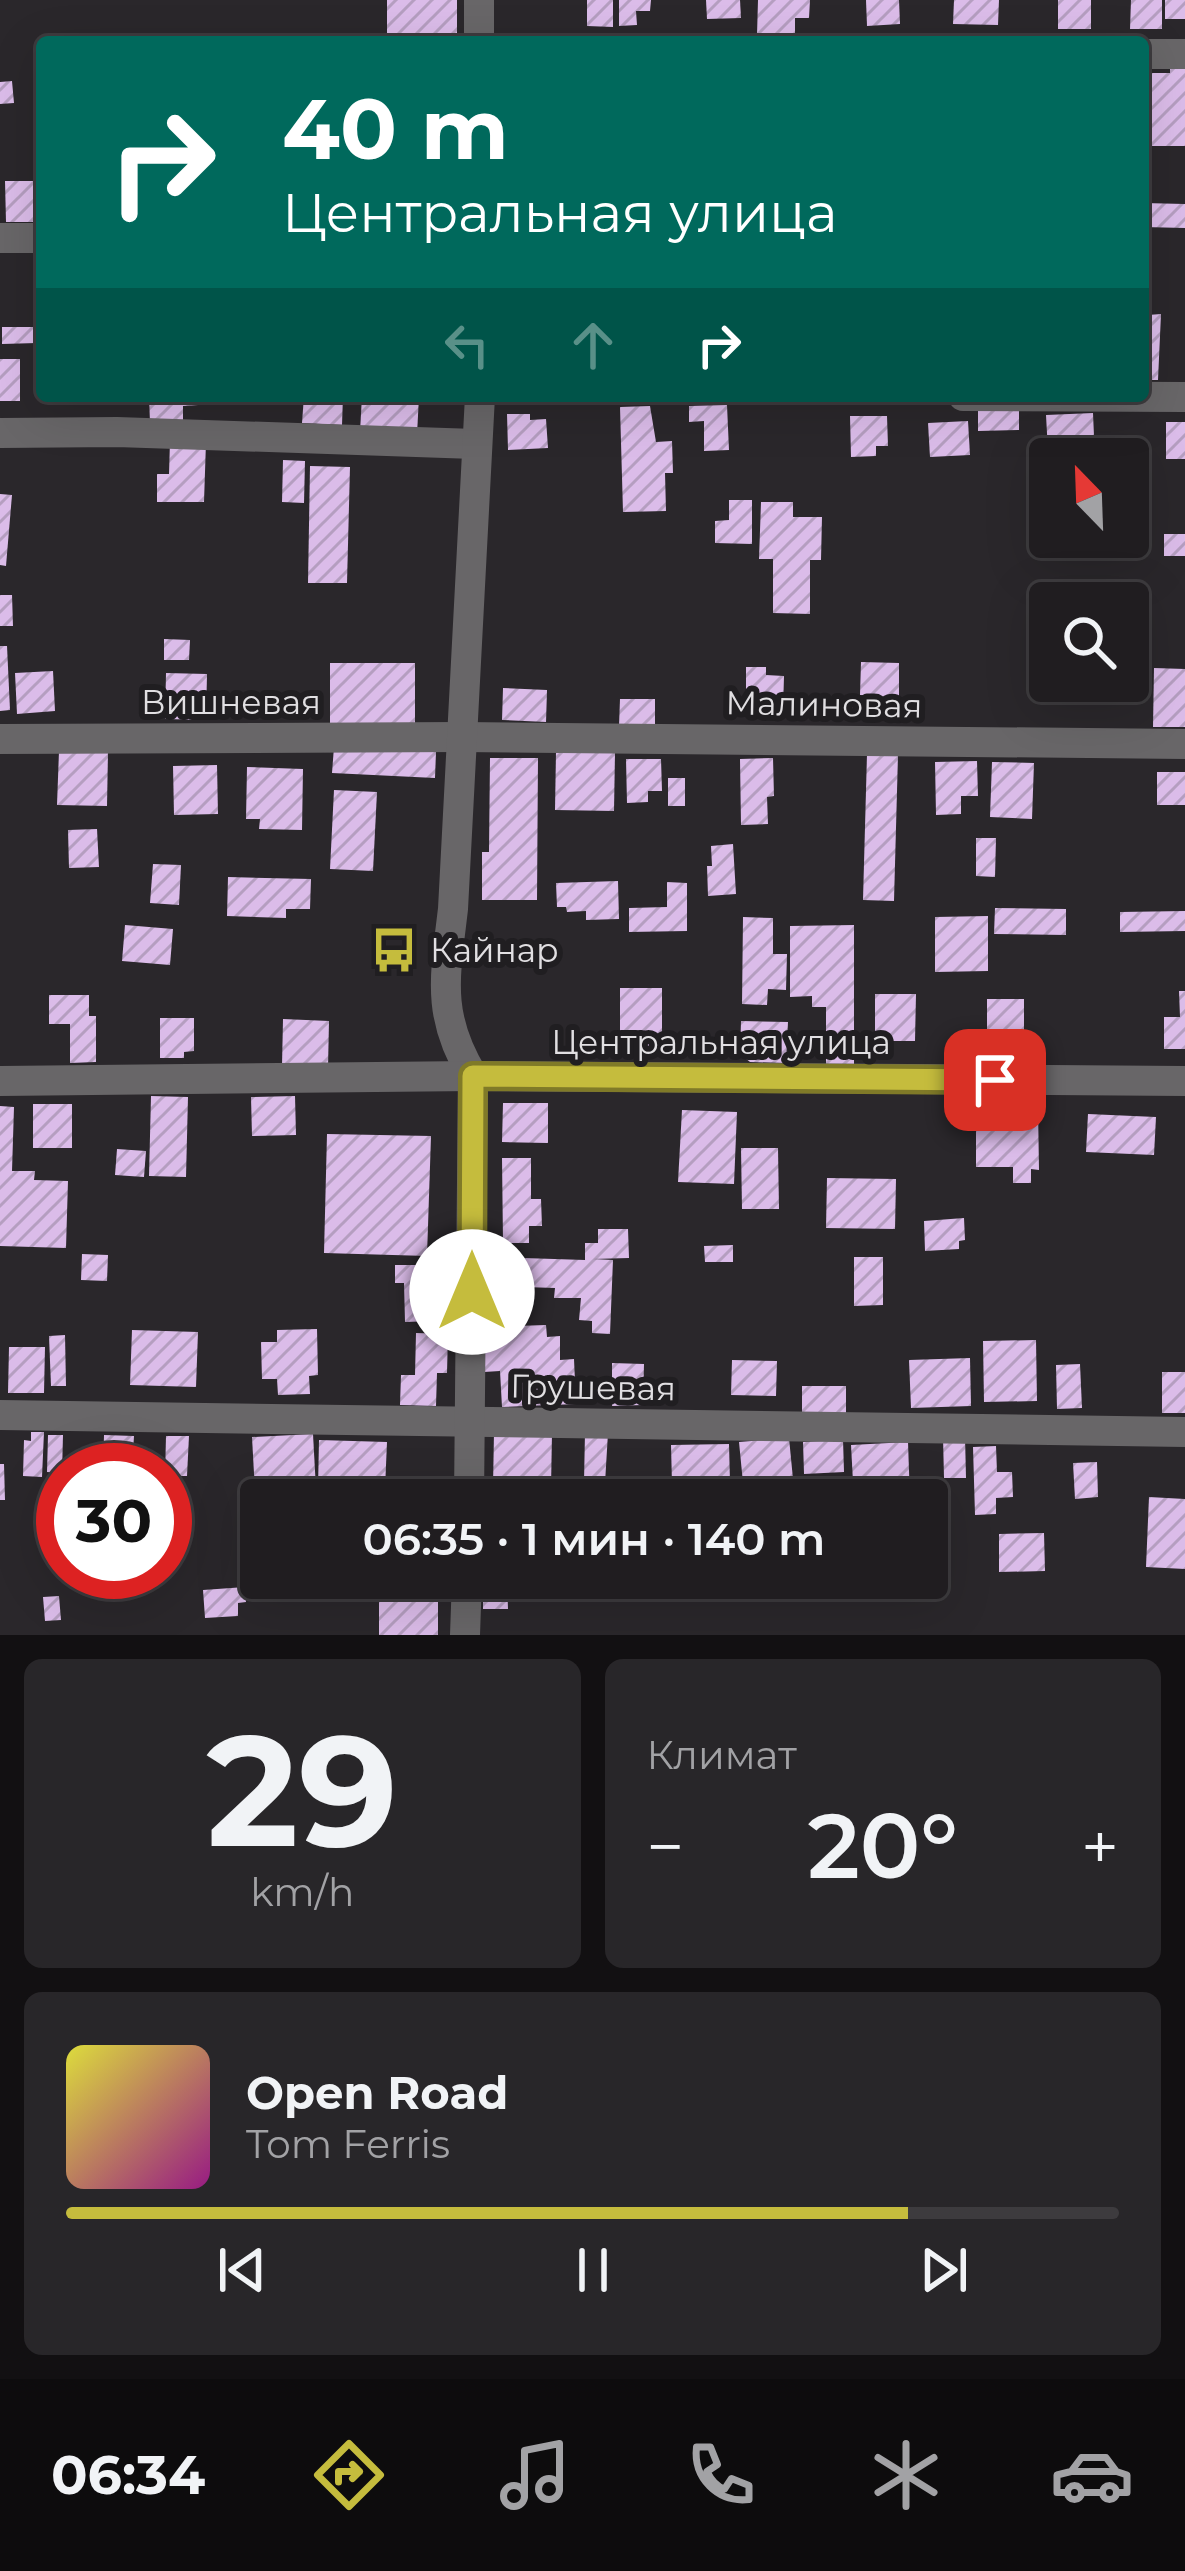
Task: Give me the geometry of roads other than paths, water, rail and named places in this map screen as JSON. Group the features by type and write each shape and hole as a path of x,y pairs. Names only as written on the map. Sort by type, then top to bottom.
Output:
{"street":[{"path":"479,0 479,36"},
{"path":"1149,54 1185,54"},
{"path":"0,238 36,238"},
{"path":"1149,397 1185,397"},
{"path":"470,1479 473,1076 455,1047 446,1019 444,989 453,910 479,402"},
{"path":"0,433 117,432 475,445"},
{"name":"Вишневая","path":"0,739 462,737"},
{"name":"Малиновая","path":"462,737 1185,744"},
{"name":"Центральная улица","path":"0,1081 473,1076 1185,1082"},
{"name":"Грушевая","path":"0,1415 1185,1432"},
{"path":"465,1635 466,1599"}],"place":[{"name":"Кайнар","path":"394,950"}]}
